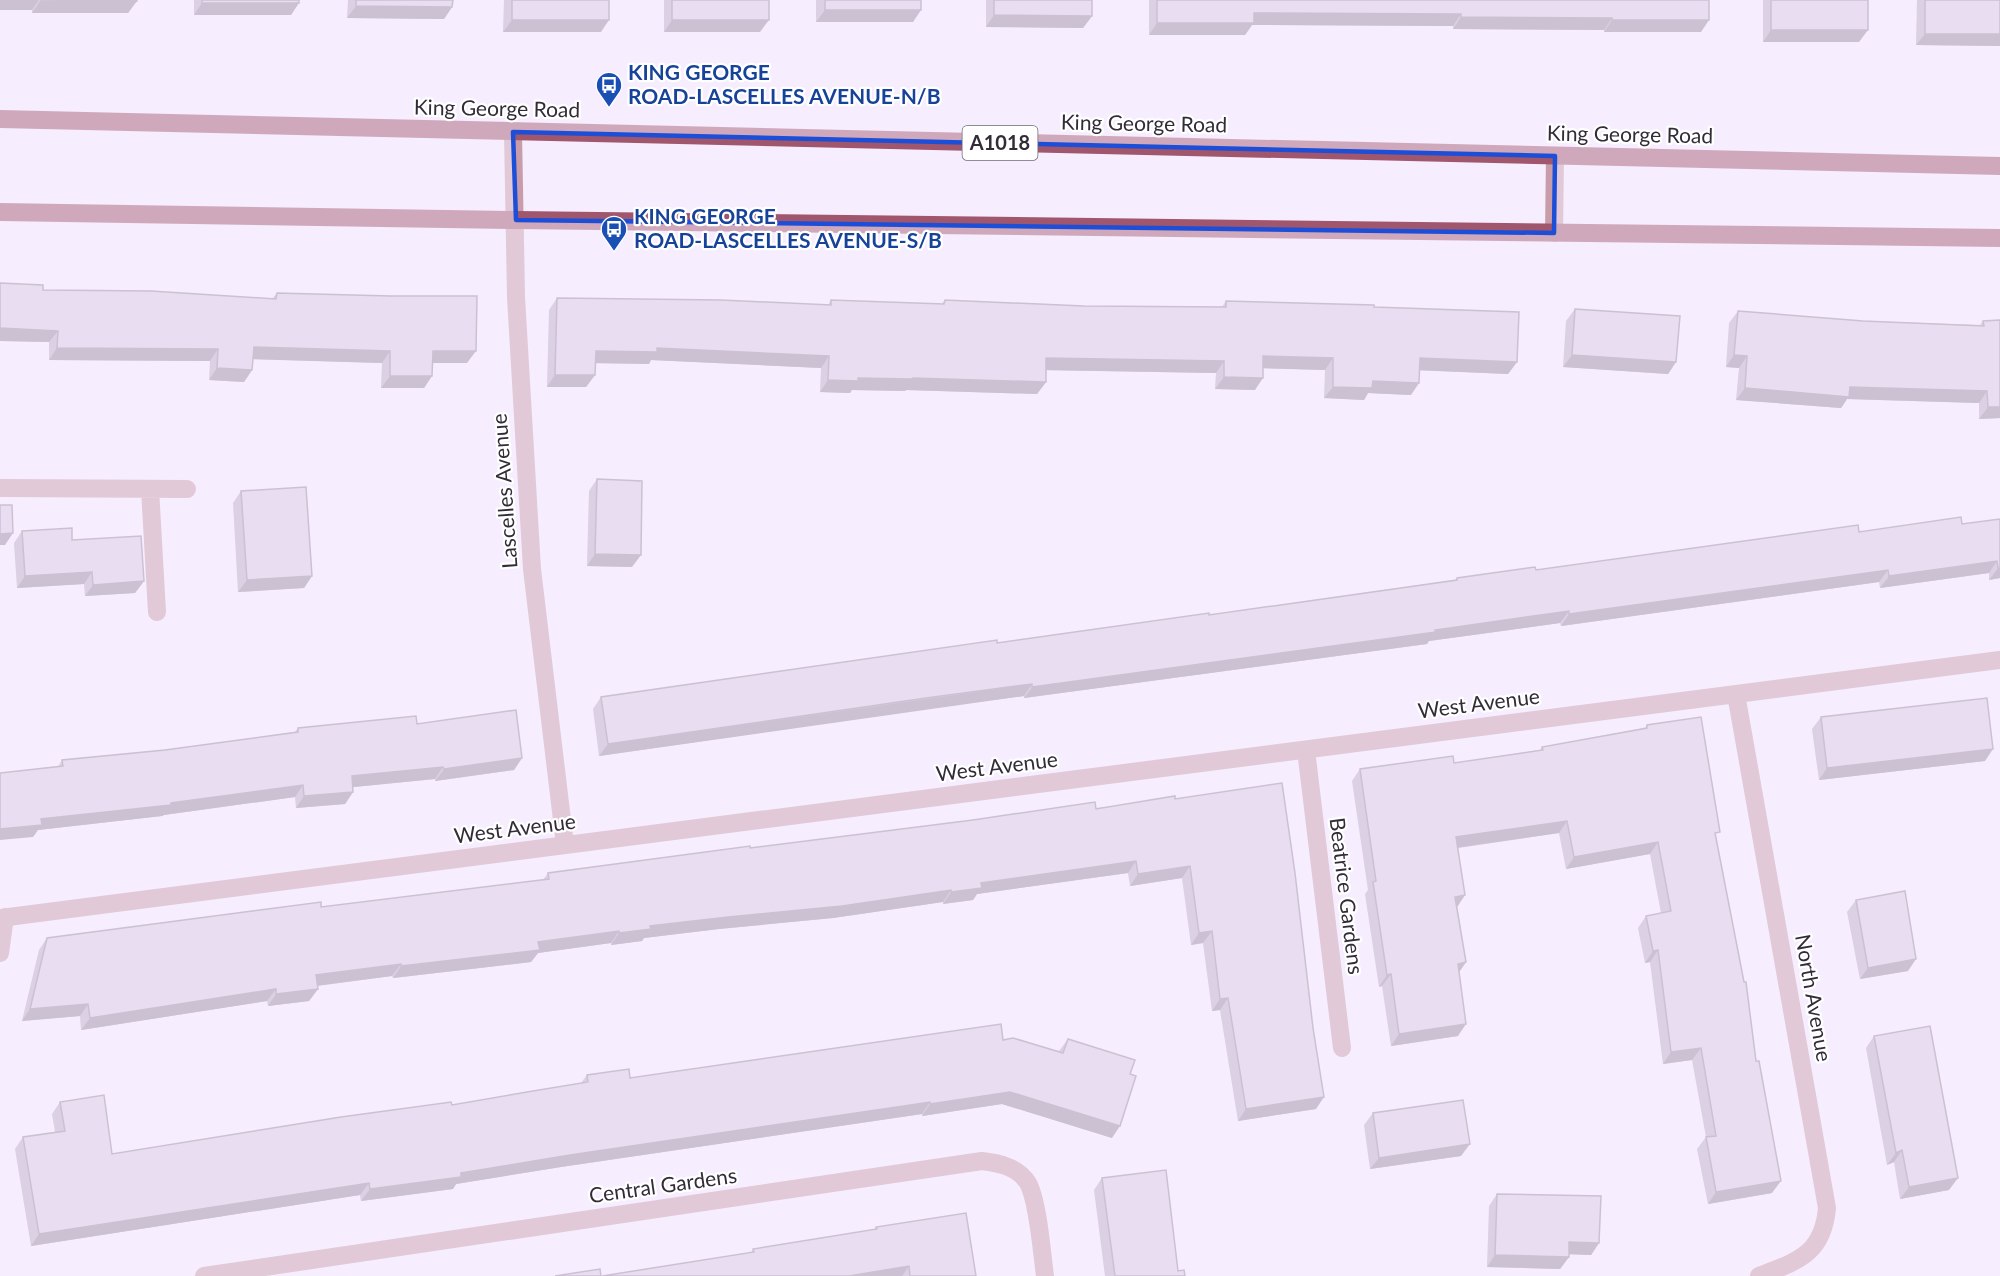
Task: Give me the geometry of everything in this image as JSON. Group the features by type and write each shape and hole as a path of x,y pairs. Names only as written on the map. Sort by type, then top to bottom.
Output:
{"main road":[{"name":"King George Road","path":"0,119 2000,166"},
{"path":"0,212 2000,238"}],"street":[{"name":"Lascelles Avenue","path":"513,132 516,308 532,570 565,845"},
{"path":"1554,233 1555,156"},
{"path":"0,488 187,489"},
{"path":"150,489 157,612"},
{"name":"West Avenue","path":"3,918 2000,660"},
{"name":"North Avenue","path":"1736,694 1827,1208 1825,1224 1817,1242 1804,1257 1760,1276"},
{"name":"Beatrice Gardens","path":"1306,750 1342,1048"},
{"path":"0,953 3,918"},
{"name":"Central Gardens","path":"204,1276 982,1161 1000,1163 1016,1171 1027,1182 1033,1198 1045,1276"}],"highlighted area":[{"path":"513,132 1555,156 1554,233 516,220"}],"building":[{"path":"40,0 137,0 137,1"},
{"path":"202,0 299,0 299,3 202,3"},
{"path":"356,0 453,0 452,7 356,6"},
{"path":"512,0 609,0 609,20 512,20"},
{"path":"672,0 769,0 769,20 672,20"},
{"path":"825,0 921,0 921,10 825,10"},
{"path":"994,0 1092,0 1092,16 994,15"},
{"path":"1157,0 1709,0 1709,20 1461,17 1461,14 1254,13 1254,23 1157,23"},
{"path":"1771,0 1868,0 1868,30 1771,30"},
{"path":"1925,0 2000,0 2000,34 1925,34"},
{"path":"0,283 43,285 43,290 151,291 276,299 277,293 477,296 476,351 433,351 432,376 390,376 390,351 254,347 252,370 217,368 218,349 57,348 58,331 0,328"},
{"path":"557,298 721,300 831,305 831,300 944,304 945,300 1084,306 1226,307 1226,301 1519,312 1517,362 1420,358 1419,383 1373,381 1372,388 1333,387 1333,358 1263,356 1263,378 1224,377 1224,361 1046,358 1046,382 913,378 858,378 858,381 828,380 829,356 657,348 657,352 596,351 595,375 555,375"},
{"path":"1575,309 1680,316 1676,362 1572,355"},
{"path":"1738,311 1863,321 1984,326 1983,321 2000,320 2000,407 1988,407 1987,391 1850,387 1849,397 1745,388 1747,356 1734,355"},
{"path":"597,479 642,481 641,555 595,554"},
{"path":"306,487 312,576 247,580 241,491"},
{"path":"0,505 12,505 13,533 0,534"},
{"path":"1961,517 1962,524 2000,519 2000,568 1998,568 1997,561 1889,576 1888,570 1569,614 1569,611 1435,630 1436,632 1032,687 1032,684 926,698 608,744 601,697 997,640 997,643 1209,613 1209,615 1535,567 1536,570 1858,525 1859,532"},
{"path":"72,528 72,540 141,536 144,581 93,585 92,572 25,576 22,531"},
{"path":"1987,698 1993,749 1827,768 1821,717"},
{"path":"516,710 522,758 444,769 443,767 352,776 353,792 304,796 303,785 171,803 171,805 41,819 42,825 0,829 0,773 63,766 62,760 165,750 298,732 298,728 416,716 417,724"},
{"path":"1701,717 1720,832 1715,833 1744,982 1746,982 1756,1061 1759,1061 1781,1181 1716,1192 1706,1137 1716,1136 1701,1048 1671,1052 1658,950 1653,951 1646,916 1671,911 1658,842 1574,857 1567,821 1456,837 1465,895 1455,897 1466,962 1458,964 1466,1024 1399,1034 1391,974 1387,975 1373,882 1376,881 1360,769 1453,756 1454,763 1543,750 1542,747 1647,728 1647,725"},
{"path":"1282,783 1324,1097 1246,1109 1228,998 1220,999 1212,931 1199,933 1190,866 1138,874 1136,861 981,883 982,888 951,892 951,890 842,906 650,926 651,929 538,942 540,950 316,975 318,989 276,994 276,989 90,1018 88,1004 30,1009 47,938 321,902 321,907 549,879 548,873 973,820 1095,802 1096,809 1175,796 1175,799"},
{"path":"1905,891 1916,959 1868,968 1856,900"},
{"path":"1001,1024 1003,1040 1013,1038 1063,1053 1068,1039 1135,1060 1130,1074 1136,1076 1120,1126 1010,1092 570,1155 461,1173 461,1177 370,1189 369,1183 39,1234 23,1137 65,1131 60,1102 104,1095 112,1154 341,1117 451,1102 452,1105 588,1082 587,1075 629,1069 630,1078"},
{"path":"1930,1026 1958,1178 1909,1187 1902,1150 1896,1153 1874,1036"},
{"path":"1463,1100 1470,1144 1379,1158 1373,1113"},
{"path":"1166,1170 1178,1271 1184,1270 1185,1276 1115,1276 1102,1178"},
{"path":"1497,1194 1601,1196 1599,1243 1569,1242 1569,1257 1495,1255"},
{"path":"966,1213 976,1276 910,1276 909,1266 849,1276 602,1276 754,1252 753,1249"},
{"path":"600,1269 601,1276 555,1276"}],"place":[{"name":"KING GEORGE ROAD-LASCELLES AVENUE-N/B","path":"609,108"},
{"name":"KING GEORGE ROAD-LASCELLES AVENUE-S/B","path":"614,252"}]}
